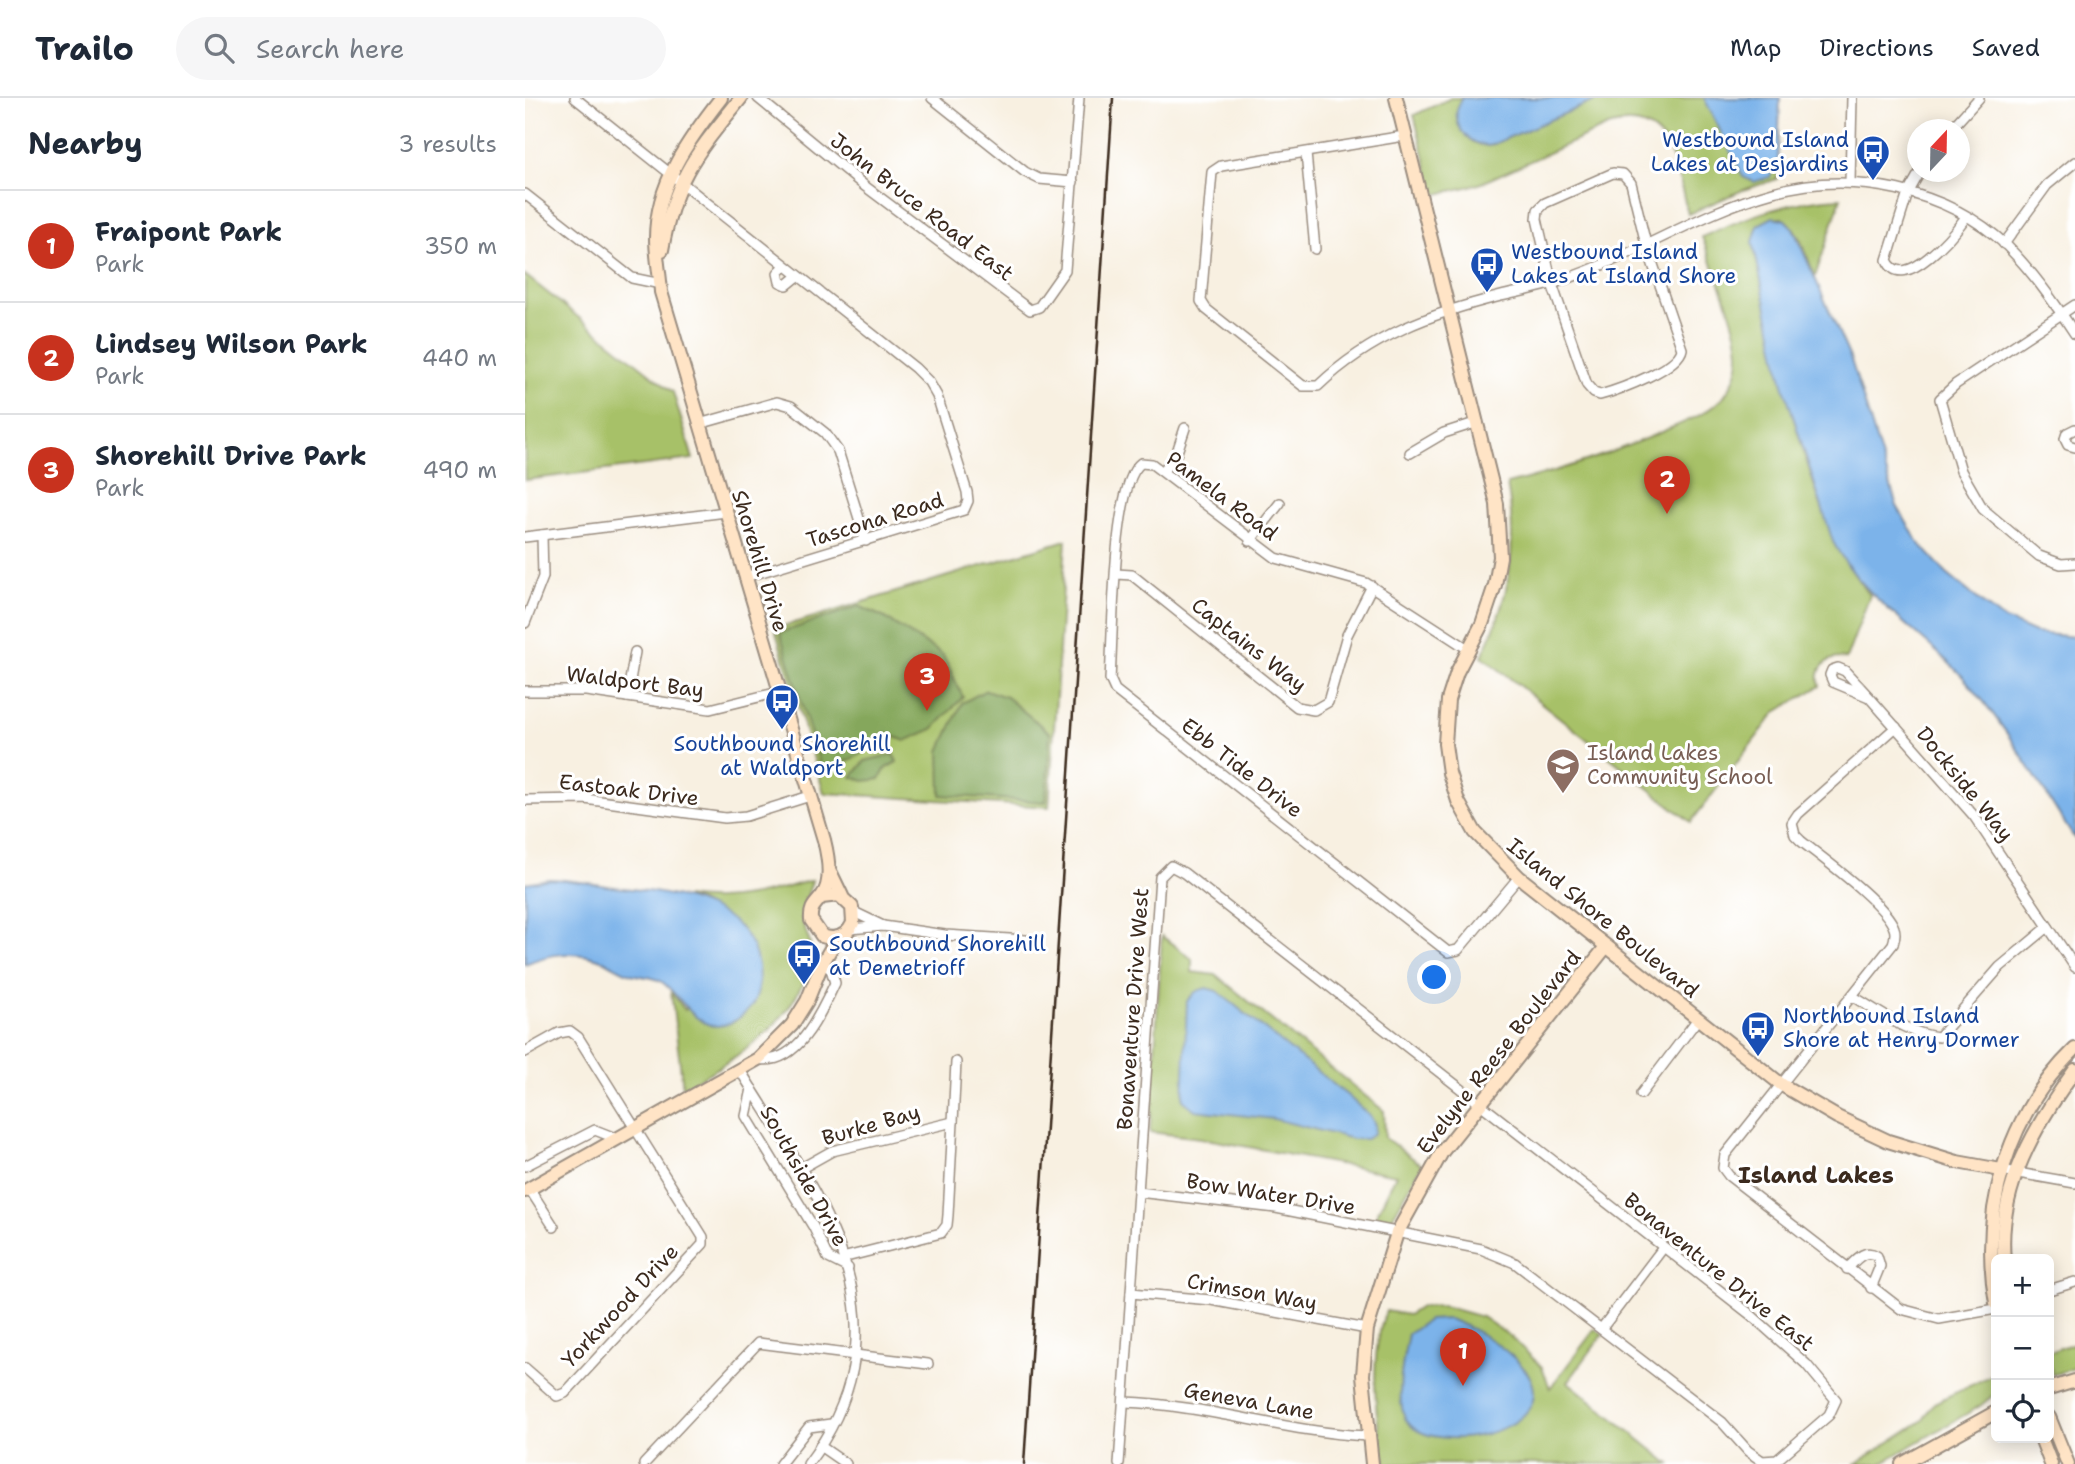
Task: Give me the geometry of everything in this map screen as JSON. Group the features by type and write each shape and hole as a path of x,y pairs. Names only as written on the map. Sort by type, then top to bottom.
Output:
{"street":[{"name":"Tascona Road","path":"575,98 929,382 937,396 967,492 967,506 958,513 745,577"},
{"name":"Shorehill Drive","path":"721,98 697,129 656,225 665,311 824,840 829,869 842,896 854,912"},
{"name":"Shorehill Drive","path":"675,177 741,98"},
{"name":"John Bruce Road East","path":"758,98 1023,308 1035,310 1058,284 1065,270 1073,182"},
{"path":"932,98 1025,172 1039,179 1073,182 1079,98"},
{"name":"Island Shore Boulevard","path":"1396,98 1497,504 1500,557 1488,608 1448,700 1445,744 1449,773 1458,801 1475,832 1518,877 1782,1085 1837,1117 1888,1141 1957,1162 2075,1183"},
{"path":"1850,182 1852,98"},
{"path":"1960,119 1978,98"},
{"path":"1404,136 1221,166 1212,172 1201,295 1206,309 1310,388 1318,387 1347,360 1387,335 1448,310 1552,284 1739,204 1774,191 1811,184 1850,182 1908,193 1966,217 2004,244 2062,313 2075,334"},
{"path":"1306,153 1315,249"},
{"path":"2004,244 2047,185 2075,162"},
{"path":"1613,173 1623,174 1631,183 1646,244 1682,349 1681,356 1671,365 1606,394 1594,394 1587,385 1552,284 1537,219 1538,210 1545,203 1613,173"},
{"path":"1914,182 1908,193 1887,260 1896,271 1907,271 1934,253 1966,217"},
{"path":"525,194 632,278 661,284"},
{"name":"Tascona Road","path":"785,266 778,273 780,282 787,285 798,276"},
{"path":"2075,304 1956,384 1943,394 1940,405 1961,471 1983,509 2039,556 2061,564 2075,563"},
{"path":"699,424 777,402 791,406 825,433 838,452 866,541"},
{"path":"1411,453 1444,433 1478,422"},
{"path":"1163,471 1175,455 1185,428"},
{"path":"2075,429 2067,433 2065,439 2068,445 2075,447"},
{"name":"Pamela Road","path":"1141,464 1152,464 1163,471 1250,541 1286,562 1359,580 1468,649"},
{"name":"Ebb Tide Drive","path":"1141,464 1131,474 1123,500 1111,679 1115,690 1448,952 1458,950 1518,877"},
{"path":"1250,541 1280,503"},
{"path":"525,537 726,512"},
{"path":"525,623 543,577 542,535"},
{"name":"Captains Way","path":"1116,574 1132,575 1292,702 1307,710 1323,706 1331,696 1347,635 1371,586"},
{"path":"627,697 635,652"},
{"name":"Waldport Bay","path":"525,691 562,690 710,709 779,692"},
{"name":"Dockside Way","path":"1869,697 1974,816 2075,968"},
{"path":"1896,727 1798,814 1792,823 1795,835 1863,892 1894,929 1893,944 1725,1155 1724,1171 1901,1309 1924,1317 1956,1318 1991,1310"},
{"name":"Eastoak Drive","path":"525,800 585,799 716,818 746,816 810,796"},
{"name":"Bonaventure Drive West","path":"1119,1464 1160,877 1171,866 1184,873 1479,1104"},
{"name":"Shorehill Drive","path":"822,964 819,933 810,916 813,905 822,897 829,869"},
{"path":"822,897 832,894 842,896"},
{"path":"883,926 854,912 850,929 883,926 945,935 1026,940"},
{"path":"1852,996 1897,1022 1929,1037 1939,1037 2000,967 2048,927"},
{"name":"Shorehill Drive","path":"527,1189 758,1059 792,1025 807,1001 822,964 837,938 850,929"},
{"path":"819,933 837,938"},
{"name":"Evelyne Reese Boulevard","path":"1372,1464 1367,1436 1363,1375 1367,1329 1397,1233 1442,1152 1605,948"},
{"name":"Shorehill Drive","path":"758,1059 780,1060 810,1027 835,984 831,969 822,964"},
{"path":"1641,1094 1697,1020"},
{"path":"525,1052 559,1033 570,1031 585,1046 635,1129"},
{"path":"1991,1277 1990,1244 2001,1170 2037,1095 2075,1049"},
{"name":"Burke Bay","path":"846,1257 935,1234 947,1225 956,1062"},
{"name":"Southside Drive","path":"740,1070 830,1220 848,1268 855,1313 853,1354 844,1393 820,1446 808,1464"},
{"path":"2004,1254 2006,1215 2016,1173 2035,1131 2075,1070"},
{"name":"Southside Drive","path":"752,1089 746,1116 814,1228 828,1258 848,1268"},
{"name":"Bonaventure Drive East","path":"1397,1233 1481,1249 1515,1263 1721,1422 1748,1451 1762,1461 1777,1460 1829,1415 1836,1400 1807,1364 1751,1315 1479,1104"},
{"name":"Burke Bay","path":"800,1169 832,1151 953,1122"},
{"name":"Yorkwood Drive","path":"525,1368 550,1393 557,1396 565,1393 703,1244 703,1237 635,1129"},
{"path":"525,1166 594,1130 618,1139"},
{"path":"527,1189 554,1227"},
{"name":"Bow Water Drive","path":"1138,1192 1276,1208 1397,1233"},
{"path":"1602,1328 1663,1248"},
{"path":"1847,1269 1862,1254 1868,1252 1877,1256 1880,1266 1871,1288"},
{"path":"2054,1288 2075,1282"},
{"name":"Crimson Way","path":"1131,1293 1211,1300 1367,1329"},
{"path":"644,1464 758,1343 928,1364"},
{"path":"2054,1387 2075,1381"},
{"name":"Geneva Lane","path":"1125,1402 1201,1408 1309,1429 1367,1436"},
{"path":"1902,1464 1991,1414"},
{"path":"781,1464 809,1427 831,1424"},
{"path":"2054,1429 2068,1464"},
{"path":"2043,1443 2051,1464"},
{"path":"820,1446 846,1464"}],"green space":[{"path":"1451,98 1462,98 1459,102 1460,119 1467,137 1489,146 1601,98 1704,98 1777,168 1778,162 1777,179 1743,190 1688,214 1674,162 1667,147 1658,134 1645,126 1629,123 1608,126 1479,184 1434,195 1414,115"},
{"path":"1841,198 1815,277 1798,235 1787,221 1780,217 1758,225 1753,242 1783,376 1817,493 1838,546 1870,595 1846,659 1833,659 1824,664 1819,674 1820,686 1776,712 1691,822 1482,656 1499,614 1509,573 1512,530 1507,484 1612,452 1691,419 1714,406 1731,385 1739,353 1730,311 1702,237 1770,210 1804,202"},
{"path":"525,275 673,392 693,459 525,480"},
{"path":"1066,540 1049,807 824,793 775,629"},
{"path":"859,606 885,618 943,655 963,697 933,729 905,741 886,733 859,755 823,774 780,633"},
{"path":"986,690 1006,697 1050,733 1046,802 941,795 940,751 962,703"},
{"path":"894,754 897,762 886,768 880,779 864,781 852,777 865,761"},
{"path":"812,880 802,916 811,952 805,976 795,998 781,1017 745,1050 683,1088 671,992 685,1010 740,927 700,902 685,897 734,898"},
{"path":"1162,936 1192,959 1192,972 1216,975 1384,1111 1385,1138 1422,1165 1387,1227 1372,1224 1396,1175 1201,1138 1150,1132"},
{"path":"1443,1306 1482,1317 1511,1337 1542,1367 1550,1388 1595,1329 1603,1334 1568,1382 1670,1464 1386,1464 1376,1407 1375,1367 1386,1311 1408,1315 1420,1307"},
{"path":"2075,1343 2075,1368 2054,1374 2054,1350"},
{"path":"1991,1375 1991,1397 1980,1406 1880,1464 1856,1464 1923,1420 1934,1403"}],"water":[{"path":"1462,98 1601,98 1489,146 1472,140 1461,130 1457,115"},
{"path":"1704,98 1780,98 1778,162 1770,177 1754,182 1743,177"},
{"path":"1773,217 1785,220 1793,228 1851,360 1897,506 1918,542 1947,574 2001,618 2035,633 2075,637 2075,839 2008,734 1978,695 1945,659 1860,581 1833,542 1782,381 1753,242 1758,225"},
{"path":"549,879 664,894 686,899 725,915 740,928 752,945 759,980 753,1004 730,1023 717,1026 696,1017 662,982 627,973 602,960 563,954 525,964 525,883"},
{"path":"1206,988 1217,991 1348,1096 1371,1117 1375,1125 1374,1133 1367,1139 1353,1139 1274,1119 1195,1110 1183,1100 1187,1001 1197,991"},
{"path":"1449,1319 1498,1345 1513,1357 1532,1381 1532,1402 1519,1419 1497,1431 1470,1437 1443,1438 1419,1431 1405,1418 1400,1387 1408,1334 1428,1320"}],"railway":[{"path":"1024,1464 1113,98"}],"place":[{"name":"Westbound Island Lakes at Desjardins","path":"1873,182"},
{"name":"Westbound Island Lakes at Island Shore","path":"1487,294"},
{"name":"Lindsey Wilson Park","path":"1667,514"},
{"name":"Shorehill Drive Park","path":"927,711"},
{"name":"Southbound Shorehill at Waldport","path":"782,731"},
{"name":"Island Lakes Community School","path":"1563,795"},
{"name":"Southbound Shorehill at Demetrioff","path":"804,986"},
{"name":"Northbound Island Shore at Henry Dormer","path":"1758,1058"},
{"name":"Fraipont Park","path":"1463,1386"}],"district":[{"name":"Island Lakes","path":"1816,1175"}]}
